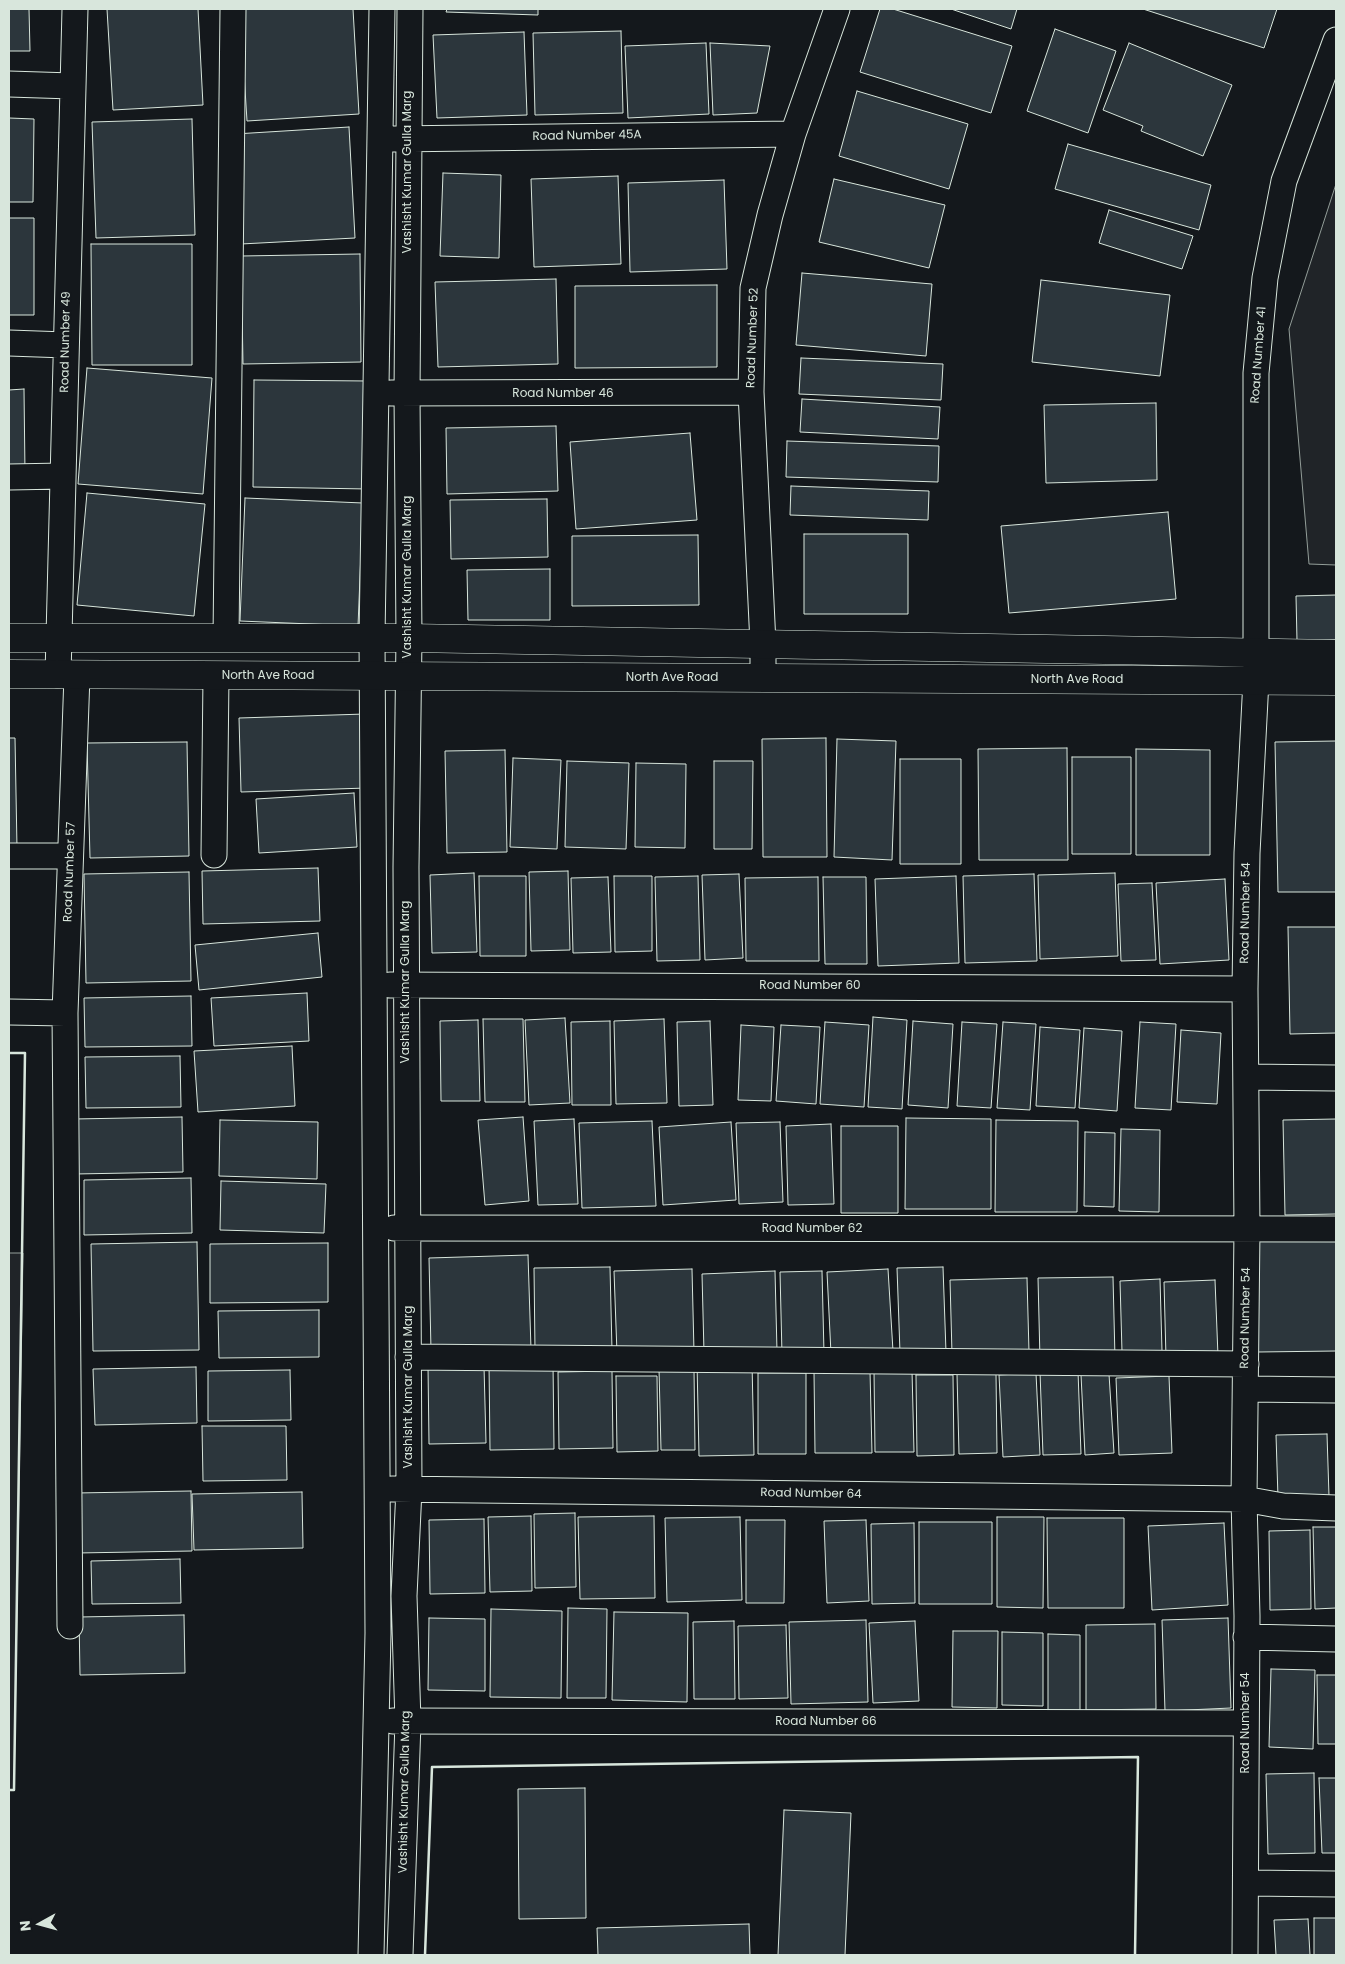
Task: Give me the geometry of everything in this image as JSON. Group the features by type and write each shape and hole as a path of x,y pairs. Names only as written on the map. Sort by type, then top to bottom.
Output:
{"street":[{"name":"Road Number 49","path":"67,675 60,639 75,9"},
{"path":"226,638 233,9"},
{"path":"371,1955 376,1721 377,1488 377,1228 372,638 382,9"},
{"name":"Vashisht Kumar Gulla Marg","path":"400,1955 408,1722 404,1596 409,1489 408,1357 410,1228 406,1105 409,638 407,394 410,9"},
{"name":"Road Number 52","path":"763,678 751,392 753,288 770,214 793,134 837,9"},
{"name":"Road Number 41","path":"1256,680 1256,373 1265,278 1284,181 1336,40"},
{"path":"9,84 72,86"},
{"name":"Road Number 45A","path":"380,139 793,134"},
{"path":"9,342 66,344"},
{"name":"Road Number 46","path":"376,393 751,392"},
{"path":"9,477 63,476"},
{"path":"9,638 409,638 1336,654"},
{"name":"North Ave Road","path":"9,674 1336,681"},
{"name":"Road Number 57","path":"67,675 70,856 65,1013 70,1626"},
{"path":"214,855 216,676"},
{"name":"Road Number 54","path":"1245,1955 1247,1883 1244,1499 1247,1229 1245,989 1247,853 1256,680"},
{"path":"9,856 70,856"},
{"name":"Road Number 60","path":"375,986 407,984 1245,989"},
{"path":"9,1012 65,1013"},
{"path":"1246,1077 1336,1078"},
{"name":"Road Number 62","path":"377,1228 1336,1229"},
{"path":"408,1357 1246,1364"},
{"path":"1246,1389 1336,1390"},
{"name":"Road Number 64","path":"377,1488 1244,1499 1283,1506 1336,1508"},
{"path":"1246,1637 1336,1639"},
{"name":"Road Number 66","path":"376,1721 1245,1723"},
{"path":"1247,1883 1336,1884"}],"shaded area":[{"path":"1336,184 1336,565 1309,564 1289,329"},
{"path":"9,1253 23,1253 14,1790 9,1790"}],"building":[{"path":"9,9 29,9 30,51 9,51"},
{"path":"107,9 198,9 203,105 113,110"},
{"path":"240,9 353,9 359,114 247,121"},
{"path":"447,9 538,9 538,15 446,12"},
{"path":"880,9 893,9 1012,46 991,113 860,72"},
{"path":"951,9 1017,9 1011,29"},
{"path":"1143,9 1277,9 1264,48"},
{"path":"1055,29 1116,51 1088,133 1027,111"},
{"path":"621,31 623,113 535,115 533,33"},
{"path":"524,32 527,115 437,118 433,35"},
{"path":"706,43 709,114 628,118 625,46"},
{"path":"710,43 770,46 757,113 713,115"},
{"path":"1129,43 1232,85 1203,156 1141,131 1143,126 1103,110"},
{"path":"857,91 968,124 949,189 839,156"},
{"path":"9,118 34,119 33,202 9,202"},
{"path":"192,119 195,235 96,238 92,122"},
{"path":"349,127 355,238 241,244 235,134"},
{"path":"1068,144 1211,185 1199,230 1055,189"},
{"path":"443,173 501,175 499,258 440,256"},
{"path":"618,176 621,264 534,267 531,179"},
{"path":"834,179 945,205 929,268 819,242"},
{"path":"724,180 727,269 630,272 628,183"},
{"path":"1109,210 1193,236 1182,269 1099,243"},
{"path":"9,218 34,218 34,315 9,315"},
{"path":"91,244 192,244 192,365 92,365"},
{"path":"360,254 361,362 243,364 241,256"},
{"path":"802,273 932,284 926,356 796,345"},
{"path":"556,279 558,364 438,367 435,282"},
{"path":"1041,280 1170,295 1160,376 1032,362"},
{"path":"717,285 717,367 575,368 575,286"},
{"path":"801,358 943,364 941,400 799,394"},
{"path":"87,368 212,378 203,494 78,484"},
{"path":"254,380 369,381 368,489 253,487"},
{"path":"24,389 25,473 9,473 9,390"},
{"path":"802,399 940,407 938,439 800,432"},
{"path":"1156,403 1157,480 1046,483 1044,405"},
{"path":"556,426 558,491 447,494 446,428"},
{"path":"690,433 697,520 576,529 570,442"},
{"path":"787,441 939,446 938,482 786,477"},
{"path":"791,486 929,491 928,520 790,515"},
{"path":"87,493 205,504 194,616 77,605"},
{"path":"245,498 363,503 358,626 240,621"},
{"path":"547,499 548,557 451,559 450,500"},
{"path":"1168,512 1176,599 1009,613 1001,526"},
{"path":"804,534 908,534 908,614 804,614"},
{"path":"698,535 699,605 572,606 572,536"},
{"path":"550,569 550,620 468,620 467,570"},
{"path":"1336,595 1336,640 1297,641 1296,596"},
{"path":"365,714 367,788 241,792 239,718"},
{"path":"9,738 15,738 17,848 9,848"},
{"path":"826,738 827,857 763,857 762,739"},
{"path":"837,739 896,741 892,860 834,857"},
{"path":"1336,741 1336,892 1278,892 1275,742"},
{"path":"187,742 189,856 90,858 87,743"},
{"path":"1067,748 1068,860 979,860 978,749"},
{"path":"1136,749 1210,750 1210,855 1136,855"},
{"path":"505,750 507,852 447,853 445,751"},
{"path":"1072,757 1131,757 1131,854 1072,854"},
{"path":"513,758 561,760 557,849 510,847"},
{"path":"900,759 961,759 961,864 900,864"},
{"path":"567,761 629,763 626,849 565,847"},
{"path":"714,761 753,761 752,849 714,849"},
{"path":"636,763 686,764 685,848 635,847"},
{"path":"354,793 357,847 259,853 256,799"},
{"path":"318,868 320,921 203,924 202,871"},
{"path":"568,871 570,950 531,951 529,872"},
{"path":"189,872 191,981 86,983 84,874"},
{"path":"474,873 477,952 432,953 430,875"},
{"path":"1115,873 1118,956 1040,959 1038,875"},
{"path":"739,874 743,958 705,960 702,875"},
{"path":"1034,874 1037,961 965,963 963,876"},
{"path":"479,876 526,876 526,956 480,956"},
{"path":"614,876 652,876 652,951 615,952"},
{"path":"698,876 700,960 657,961 655,877"},
{"path":"956,876 959,963 878,966 875,879"},
{"path":"608,877 611,952 573,953 571,878"},
{"path":"818,877 819,961 746,961 745,878"},
{"path":"823,877 866,877 867,964 825,964"},
{"path":"1225,879 1229,960 1160,964 1156,883"},
{"path":"1152,883 1156,960 1121,961 1118,884"},
{"path":"1288,927 1336,927 1336,1033 1290,1034"},
{"path":"318,933 322,977 199,990 195,945"},
{"path":"307,993 309,1041 214,1046 211,998"},
{"path":"191,996 192,1046 85,1047 84,998"},
{"path":"873,1017 907,1020 902,1109 868,1107"},
{"path":"565,1018 570,1103 529,1105 525,1020"},
{"path":"483,1019 523,1019 525,1102 485,1102"},
{"path":"664,1019 667,1103 616,1104 614,1021"},
{"path":"478,1020 480,1101 441,1101 440,1021"},
{"path":"610,1021 611,1105 572,1105 571,1022"},
{"path":"710,1021 713,1105 679,1106 677,1022"},
{"path":"913,1021 953,1024 948,1108 908,1105"},
{"path":"825,1022 869,1025 864,1107 820,1104"},
{"path":"962,1022 997,1024 991,1108 957,1106"},
{"path":"1003,1022 1036,1024 1030,1110 997,1108"},
{"path":"1140,1022 1176,1024 1171,1110 1135,1108"},
{"path":"741,1025 774,1027 771,1101 738,1100"},
{"path":"781,1025 820,1027 816,1104 776,1101"},
{"path":"1040,1027 1080,1030 1075,1108 1036,1106"},
{"path":"1084,1028 1122,1031 1117,1111 1079,1108"},
{"path":"1181,1030 1221,1033 1217,1104 1177,1102"},
{"path":"292,1046 295,1106 198,1112 194,1051"},
{"path":"180,1056 181,1107 86,1108 85,1057"},
{"path":"182,1117 183,1172 75,1174 74,1119"},
{"path":"523,1117 529,1201 485,1205 478,1120"},
{"path":"906,1118 991,1119 991,1209 905,1209"},
{"path":"574,1119 578,1204 538,1205 534,1121"},
{"path":"1336,1119 1336,1214 1285,1215 1283,1120"},
{"path":"220,1120 318,1122 317,1179 219,1176"},
{"path":"996,1120 1078,1121 1077,1212 995,1212"},
{"path":"652,1121 656,1206 582,1208 579,1123"},
{"path":"731,1122 736,1200 663,1205 659,1127"},
{"path":"780,1122 783,1202 739,1204 736,1123"},
{"path":"831,1124 834,1204 788,1205 786,1126"},
{"path":"841,1126 898,1126 898,1213 841,1213"},
{"path":"1121,1129 1160,1130 1159,1212 1119,1211"},
{"path":"1085,1132 1115,1133 1114,1207 1084,1206"},
{"path":"191,1178 192,1233 84,1235 84,1180"},
{"path":"221,1181 326,1184 324,1233 220,1230"},
{"path":"1336,1236 1336,1351 1258,1352 1256,1237"},
{"path":"197,1242 199,1350 93,1351 91,1244"},
{"path":"328,1243 328,1302 210,1303 210,1244"},
{"path":"528,1255 531,1349 431,1351 429,1258"},
{"path":"610,1267 612,1350 535,1351 534,1268"},
{"path":"943,1267 946,1352 900,1353 897,1268"},
{"path":"692,1269 694,1352 617,1354 614,1271"},
{"path":"888,1269 893,1351 831,1354 827,1272"},
{"path":"775,1271 777,1351 704,1353 702,1274"},
{"path":"822,1271 824,1353 782,1355 780,1272"},
{"path":"1113,1277 1115,1358 1040,1360 1038,1278"},
{"path":"1027,1278 1029,1352 952,1354 950,1280"},
{"path":"1160,1279 1162,1351 1122,1352 1120,1281"},
{"path":"1215,1280 1218,1356 1166,1358 1164,1282"},
{"path":"319,1310 319,1357 219,1358 218,1311"},
{"path":"553,1362 554,1449 490,1450 489,1364"},
{"path":"752,1362 754,1455 699,1456 697,1363"},
{"path":"484,1366 486,1443 429,1444 428,1367"},
{"path":"196,1367 197,1423 95,1425 93,1369"},
{"path":"694,1368 695,1450 661,1450 659,1369"},
{"path":"290,1370 291,1420 208,1421 208,1371"},
{"path":"912,1370 914,1452 875,1452 874,1371"},
{"path":"612,1371 613,1448 559,1449 558,1372"},
{"path":"870,1371 872,1453 815,1453 814,1372"},
{"path":"1078,1371 1081,1454 1043,1455 1040,1372"},
{"path":"758,1373 806,1373 806,1454 758,1454"},
{"path":"996,1373 997,1453 959,1454 957,1374"},
{"path":"1036,1373 1040,1455 1003,1457 999,1375"},
{"path":"1109,1374 1114,1453 1085,1455 1081,1375"},
{"path":"916,1375 953,1375 954,1455 917,1456"},
{"path":"616,1376 657,1376 658,1451 617,1452"},
{"path":"1169,1376 1172,1453 1119,1455 1116,1378"},
{"path":"202,1426 286,1426 287,1480 203,1481"},
{"path":"1327,1434 1329,1496 1278,1498 1276,1435"},
{"path":"191,1491 192,1551 77,1553 76,1493"},
{"path":"302,1492 303,1548 194,1550 192,1494"},
{"path":"575,1513 576,1587 535,1588 534,1514"},
{"path":"531,1516 532,1591 490,1592 488,1517"},
{"path":"654,1516 655,1598 580,1599 578,1517"},
{"path":"740,1517 742,1600 667,1602 665,1518"},
{"path":"997,1517 1044,1517 1043,1608 997,1607"},
{"path":"1047,1518 1124,1518 1124,1608 1048,1608"},
{"path":"484,1519 485,1593 430,1594 429,1520"},
{"path":"746,1520 785,1520 784,1603 746,1603"},
{"path":"866,1520 869,1601 827,1603 824,1521"},
{"path":"919,1522 992,1522 992,1604 919,1604"},
{"path":"914,1523 915,1603 872,1604 871,1524"},
{"path":"1224,1523 1228,1605 1152,1610 1148,1526"},
{"path":"1313,1527 1336,1527 1336,1608 1315,1609"},
{"path":"1310,1530 1311,1609 1270,1610 1269,1531"},
{"path":"180,1559 181,1603 92,1604 91,1561"},
{"path":"568,1608 607,1609 606,1698 567,1698"},
{"path":"491,1609 562,1611 561,1698 490,1697"},
{"path":"614,1612 688,1613 687,1702 612,1700"},
{"path":"184,1615 185,1673 80,1675 79,1617"},
{"path":"429,1618 485,1619 485,1691 428,1690"},
{"path":"1228,1618 1231,1708 1165,1711 1162,1620"},
{"path":"866,1620 868,1702 791,1704 789,1622"},
{"path":"734,1621 735,1699 694,1699 693,1622"},
{"path":"915,1621 919,1701 873,1703 869,1623"},
{"path":"1155,1624 1156,1709 1086,1710 1086,1625"},
{"path":"786,1625 788,1698 739,1699 738,1626"},
{"path":"953,1631 998,1631 997,1708 952,1707"},
{"path":"1002,1632 1043,1633 1043,1706 1002,1705"},
{"path":"1048,1634 1080,1635 1080,1710 1048,1710"},
{"path":"1271,1669 1315,1670 1313,1749 1269,1747"},
{"path":"1317,1675 1336,1675 1336,1744 1318,1744"},
{"path":"1314,1773 1315,1853 1268,1854 1266,1774"},
{"path":"1319,1778 1336,1778 1336,1853 1322,1853"},
{"path":"585,1788 586,1918 519,1919 518,1789"},
{"path":"784,1810 851,1813 845,1955 778,1955"},
{"path":"1314,1918 1336,1918 1336,1955 1314,1955"},
{"path":"1308,1919 1310,1955 1276,1955 1274,1920"},
{"path":"749,1924 750,1955 598,1955 597,1928"}],"wall":[{"path":"9,1053 25,1053 14,1790 9,1790"},
{"path":"425,1955 432,1767 1138,1757 1135,1955"}]}
